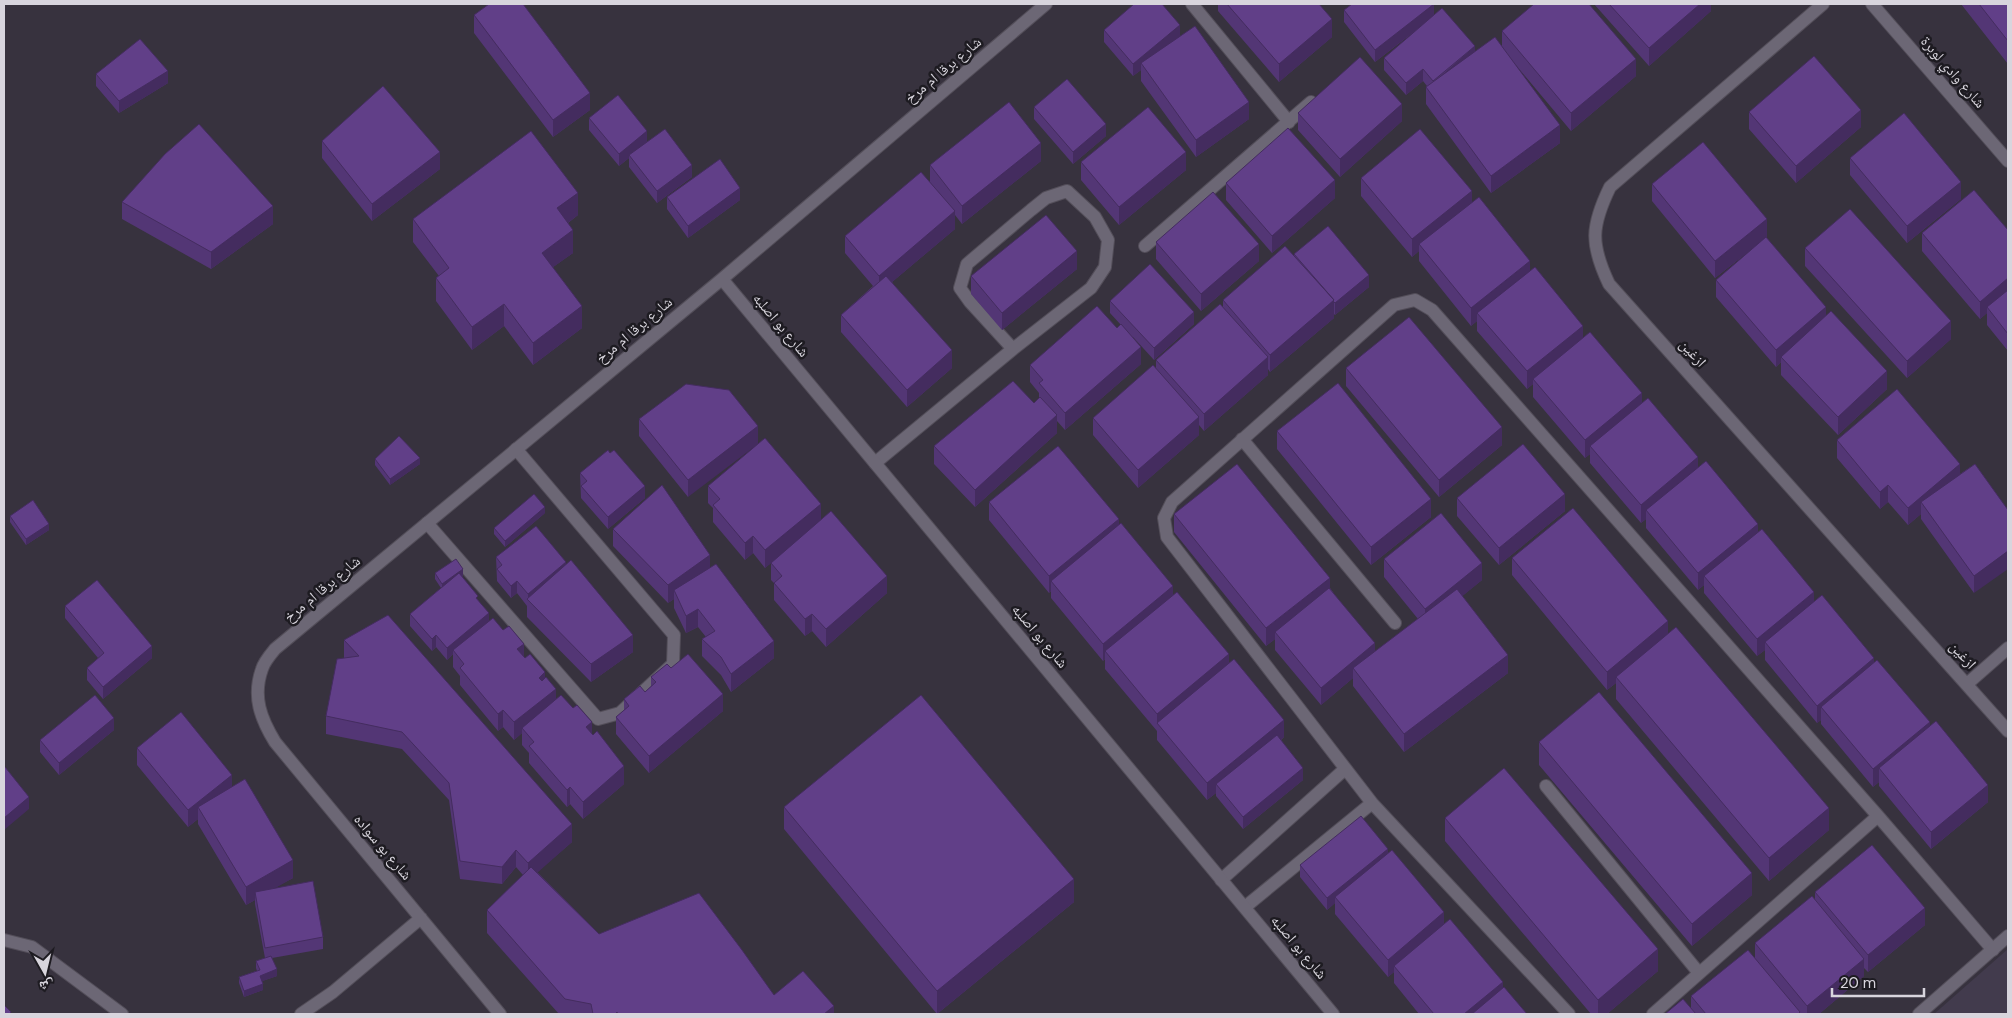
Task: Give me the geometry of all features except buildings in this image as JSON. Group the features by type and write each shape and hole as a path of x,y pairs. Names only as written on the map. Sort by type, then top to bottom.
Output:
{"street":[{"name":"شارع برقا ام مرخ","path":"258,691 262,669 274,649 722,278 1046,4"},
{"path":"1192,4 1289,122"},
{"name":"ازغين","path":"1824,4 1610,187 1599,210 1595,235 1598,260 1609,284 2008,731"},
{"name":"شارع وادي لوبرة","path":"1872,4 2008,161"},
{"path":"1145,246 1323,92"},
{"path":"875,463 1013,349 1091,288 1105,267 1108,240 1094,217 1067,191 1046,198 967,264 960,288 970,302 1013,349"},
{"name":"شارع بو اصلبه","path":"722,278 1333,1014"},
{"path":"1569,1014 1372,803 1167,537 1164,518 1172,502 1394,305 1415,300 1432,310 1878,816 1992,950"},
{"path":"1242,439 1395,623"},
{"path":"427,523 598,719 620,712 673,664 674,635 516,448"},
{"path":"1967,684 2008,648"},
{"name":"شارع بو سواده","path":"258,691 261,719 274,742 500,1014"},
{"path":"1221,880 1346,769"},
{"path":"1546,786 1699,973"},
{"path":"1245,908 1372,803"},
{"path":"1653,1014 1878,816"},
{"path":"301,1014 333,992 421,918"},
{"path":"1919,1014 2008,936"},
{"path":"4,940 32,947 122,1014"}],"shaded area":[{"path":"2008,949 2008,1014 1934,1014"}]}
